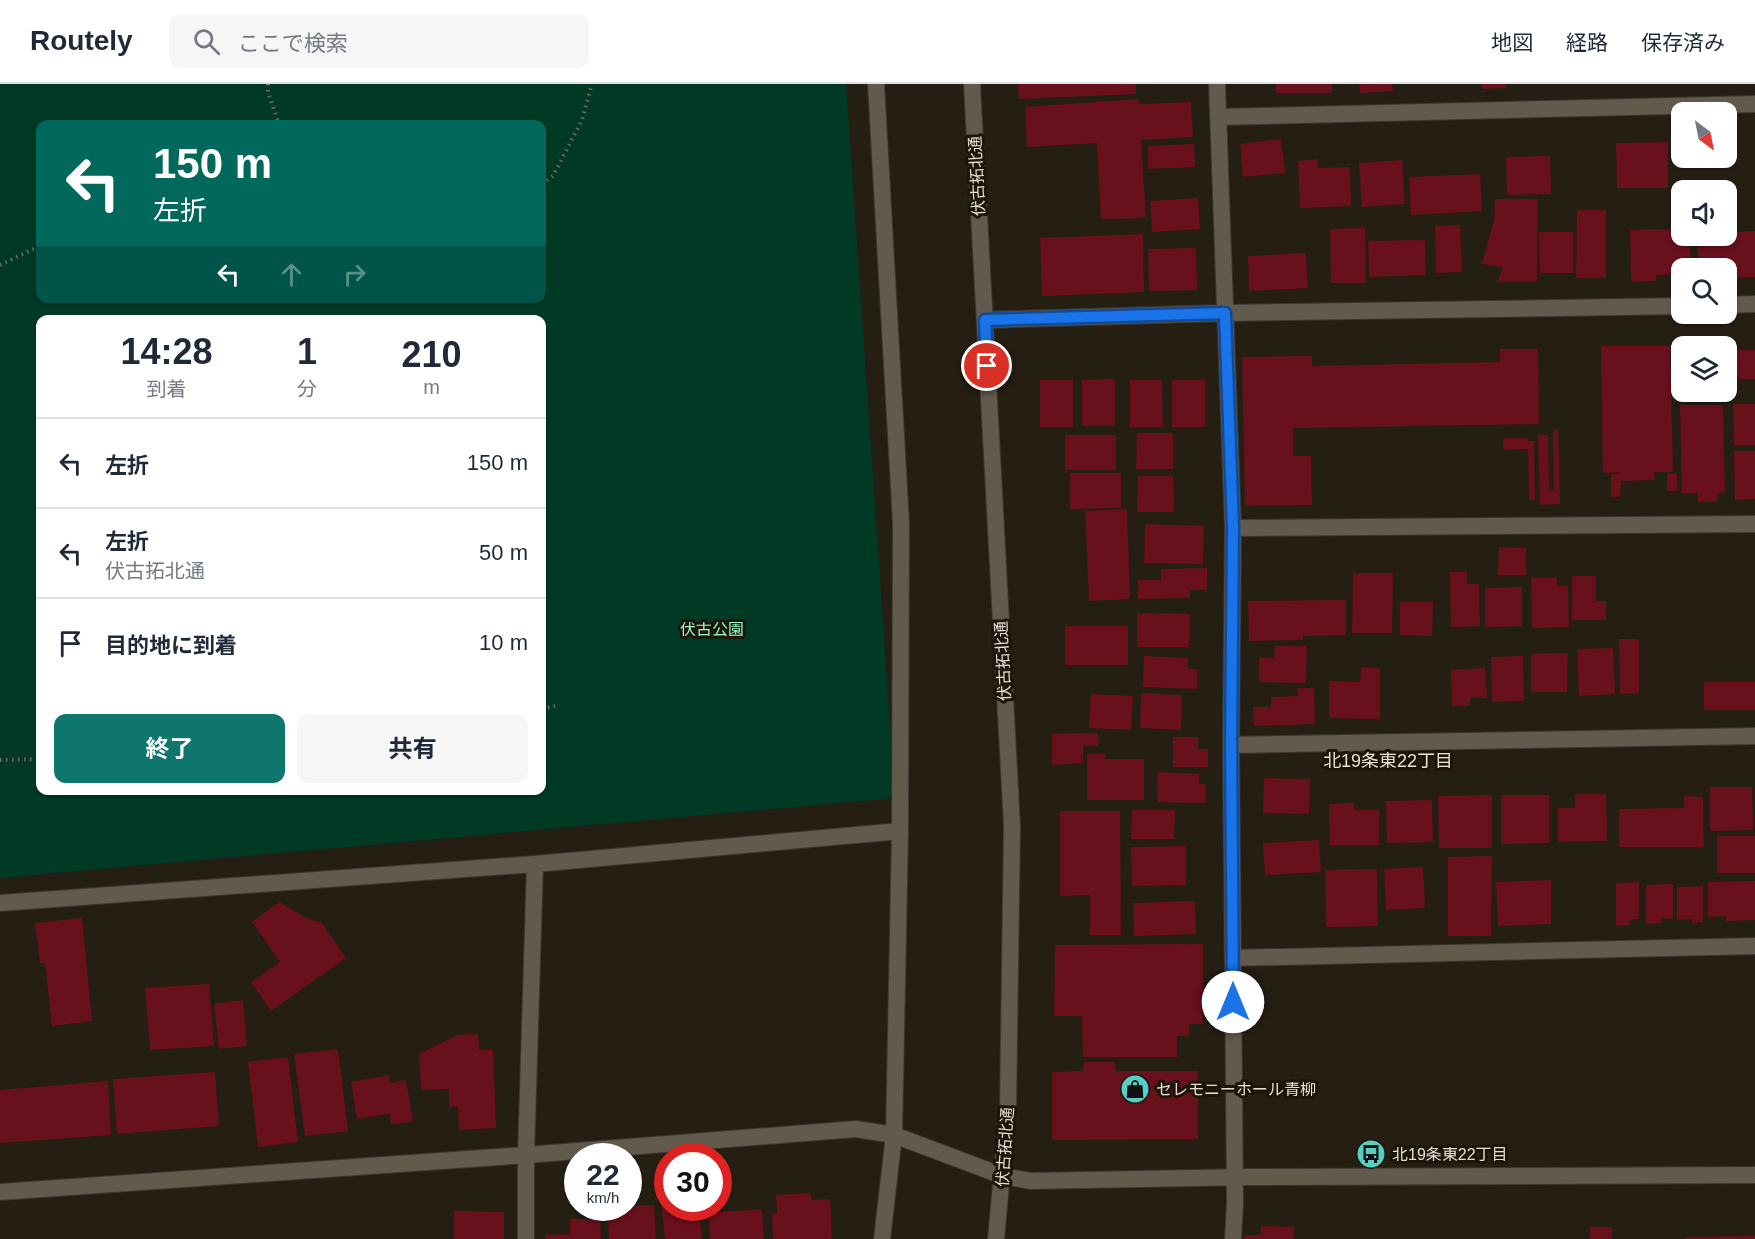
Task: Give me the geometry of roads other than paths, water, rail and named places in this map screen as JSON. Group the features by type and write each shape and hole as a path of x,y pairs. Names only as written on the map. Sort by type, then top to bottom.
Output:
{"street":[{"path":"876,84 901,523 900,831 894,1135 882,1239"},
{"name":"伏古拓北通","path":"972,84 1012,826 1008,1107 996,1239"},
{"path":"1217,84 1233,528 1231,745 1235,1204 1233,1239"},
{"path":"1218,117 1755,105"},
{"path":"1737,305 1755,304"},
{"path":"985,320 1225,313 1671,306"},
{"path":"1233,528 1755,524"},
{"path":"1231,745 1755,736"},
{"path":"0,903 536,864 900,831"},
{"path":"526,1239 526,1155 536,864"},
{"path":"1233,958 1755,946"},
{"path":"0,1192 856,1129 894,1135 1003,1176 1031,1180 1755,1175"}],"place":[{"name":"セレモニーホール青柳","path":"1135,1089"},
{"name":"北19条東22丁目","path":"1371,1154"}],"district":[{"name":"北19条東22丁目","path":"1388,761"}],"park label":[{"name":"伏古公園","path":"712,629"}]}
